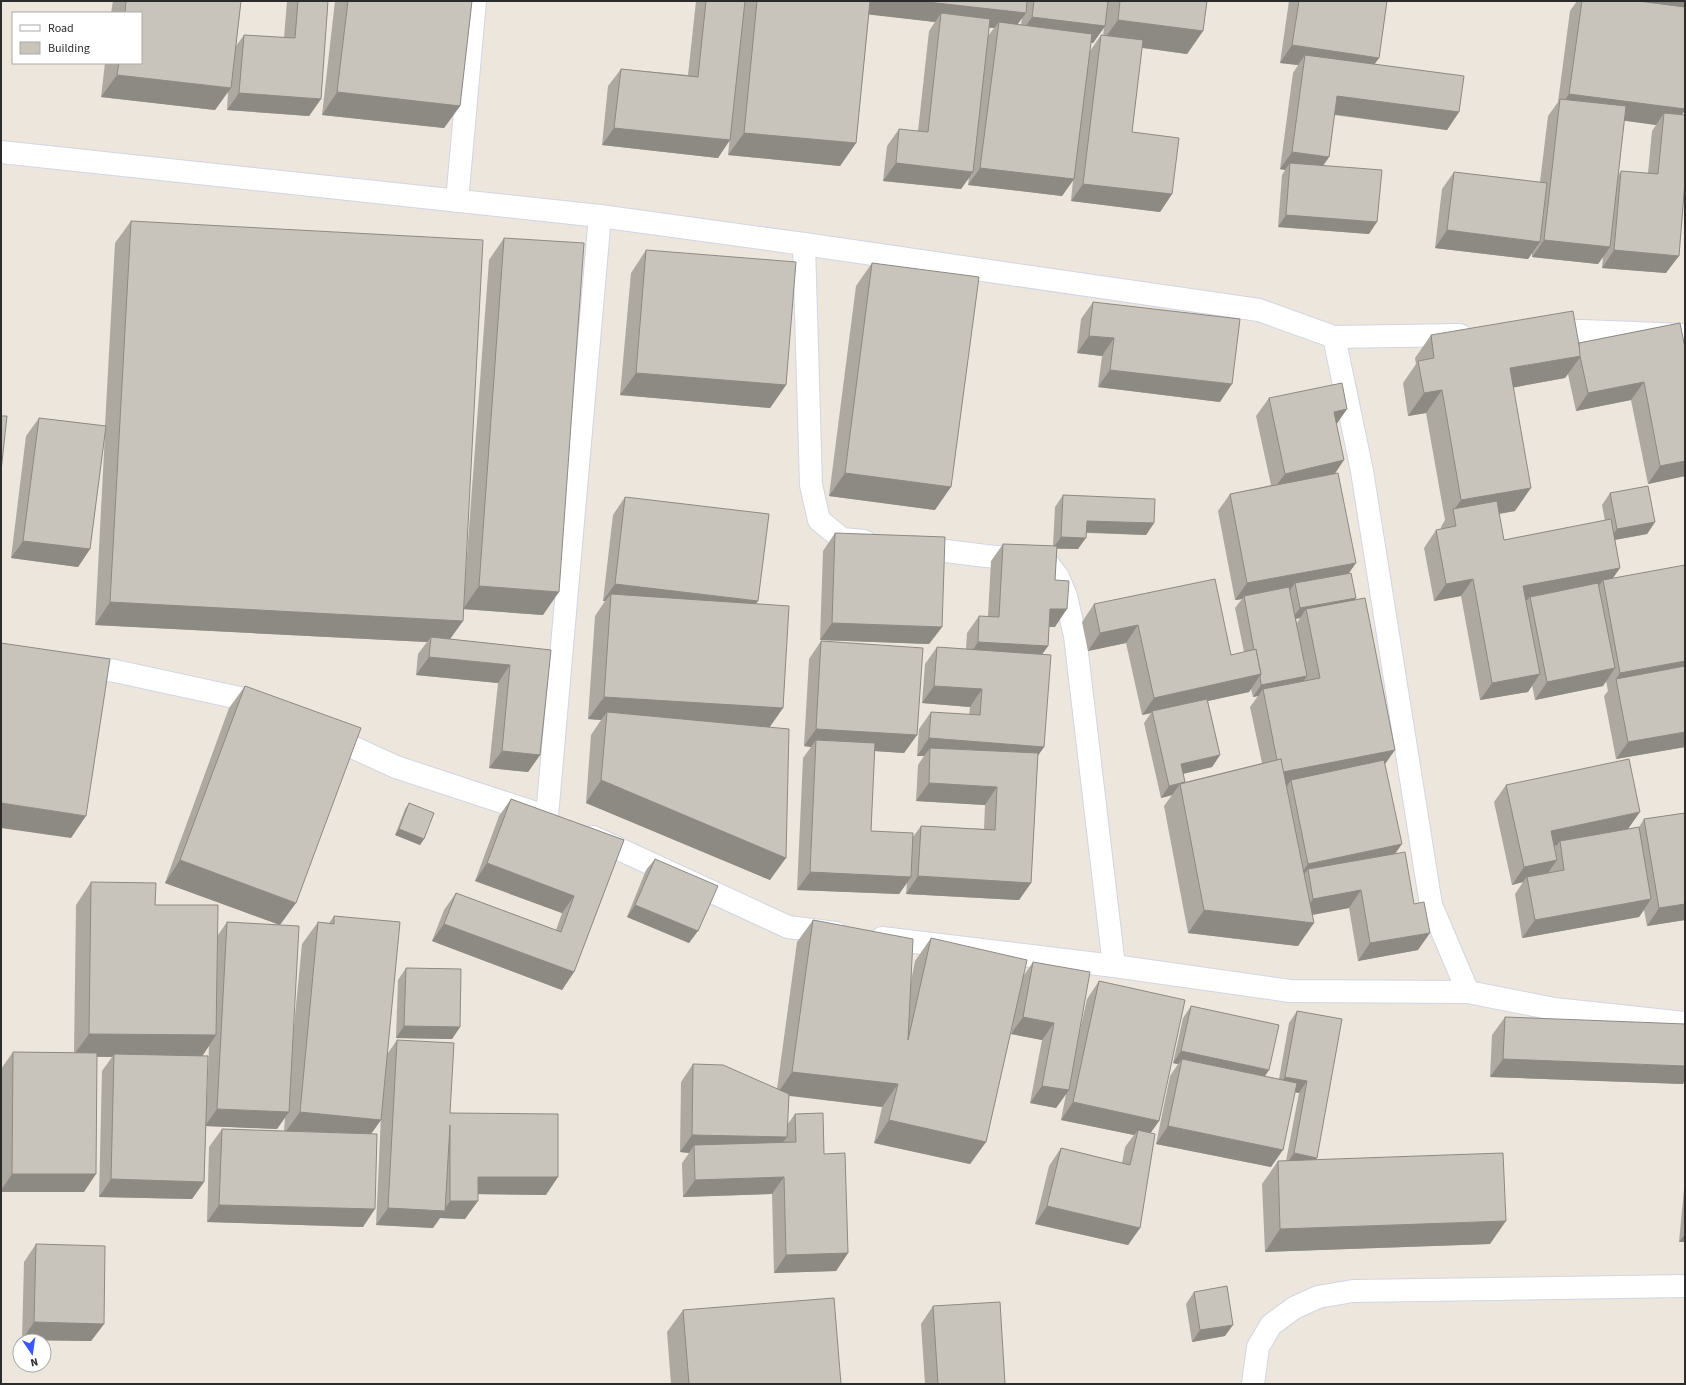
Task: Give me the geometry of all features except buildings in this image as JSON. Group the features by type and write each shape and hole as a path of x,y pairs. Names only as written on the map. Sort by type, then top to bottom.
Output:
{"street":[{"path":"457,201 475,1"},
{"path":"1,152 600,216 804,244 1260,310 1334,337 1479,334"},
{"path":"547,816 600,216"},
{"path":"804,244 811,485 819,520 842,539 986,556 1046,561 1058,577 1066,596 1075,636 1114,966"},
{"path":"1527,333 1582,331 1685,335"},
{"path":"1334,337 1362,471 1431,904 1468,992"},
{"path":"62,663 115,671 244,699 280,715"},
{"path":"309,728 396,767 547,816 788,927 1114,966 1290,991 1468,992 1554,1009 1685,1023"},
{"path":"1253,1384 1258,1347 1271,1324 1294,1308 1318,1297 1352,1291 1685,1286"}]}
